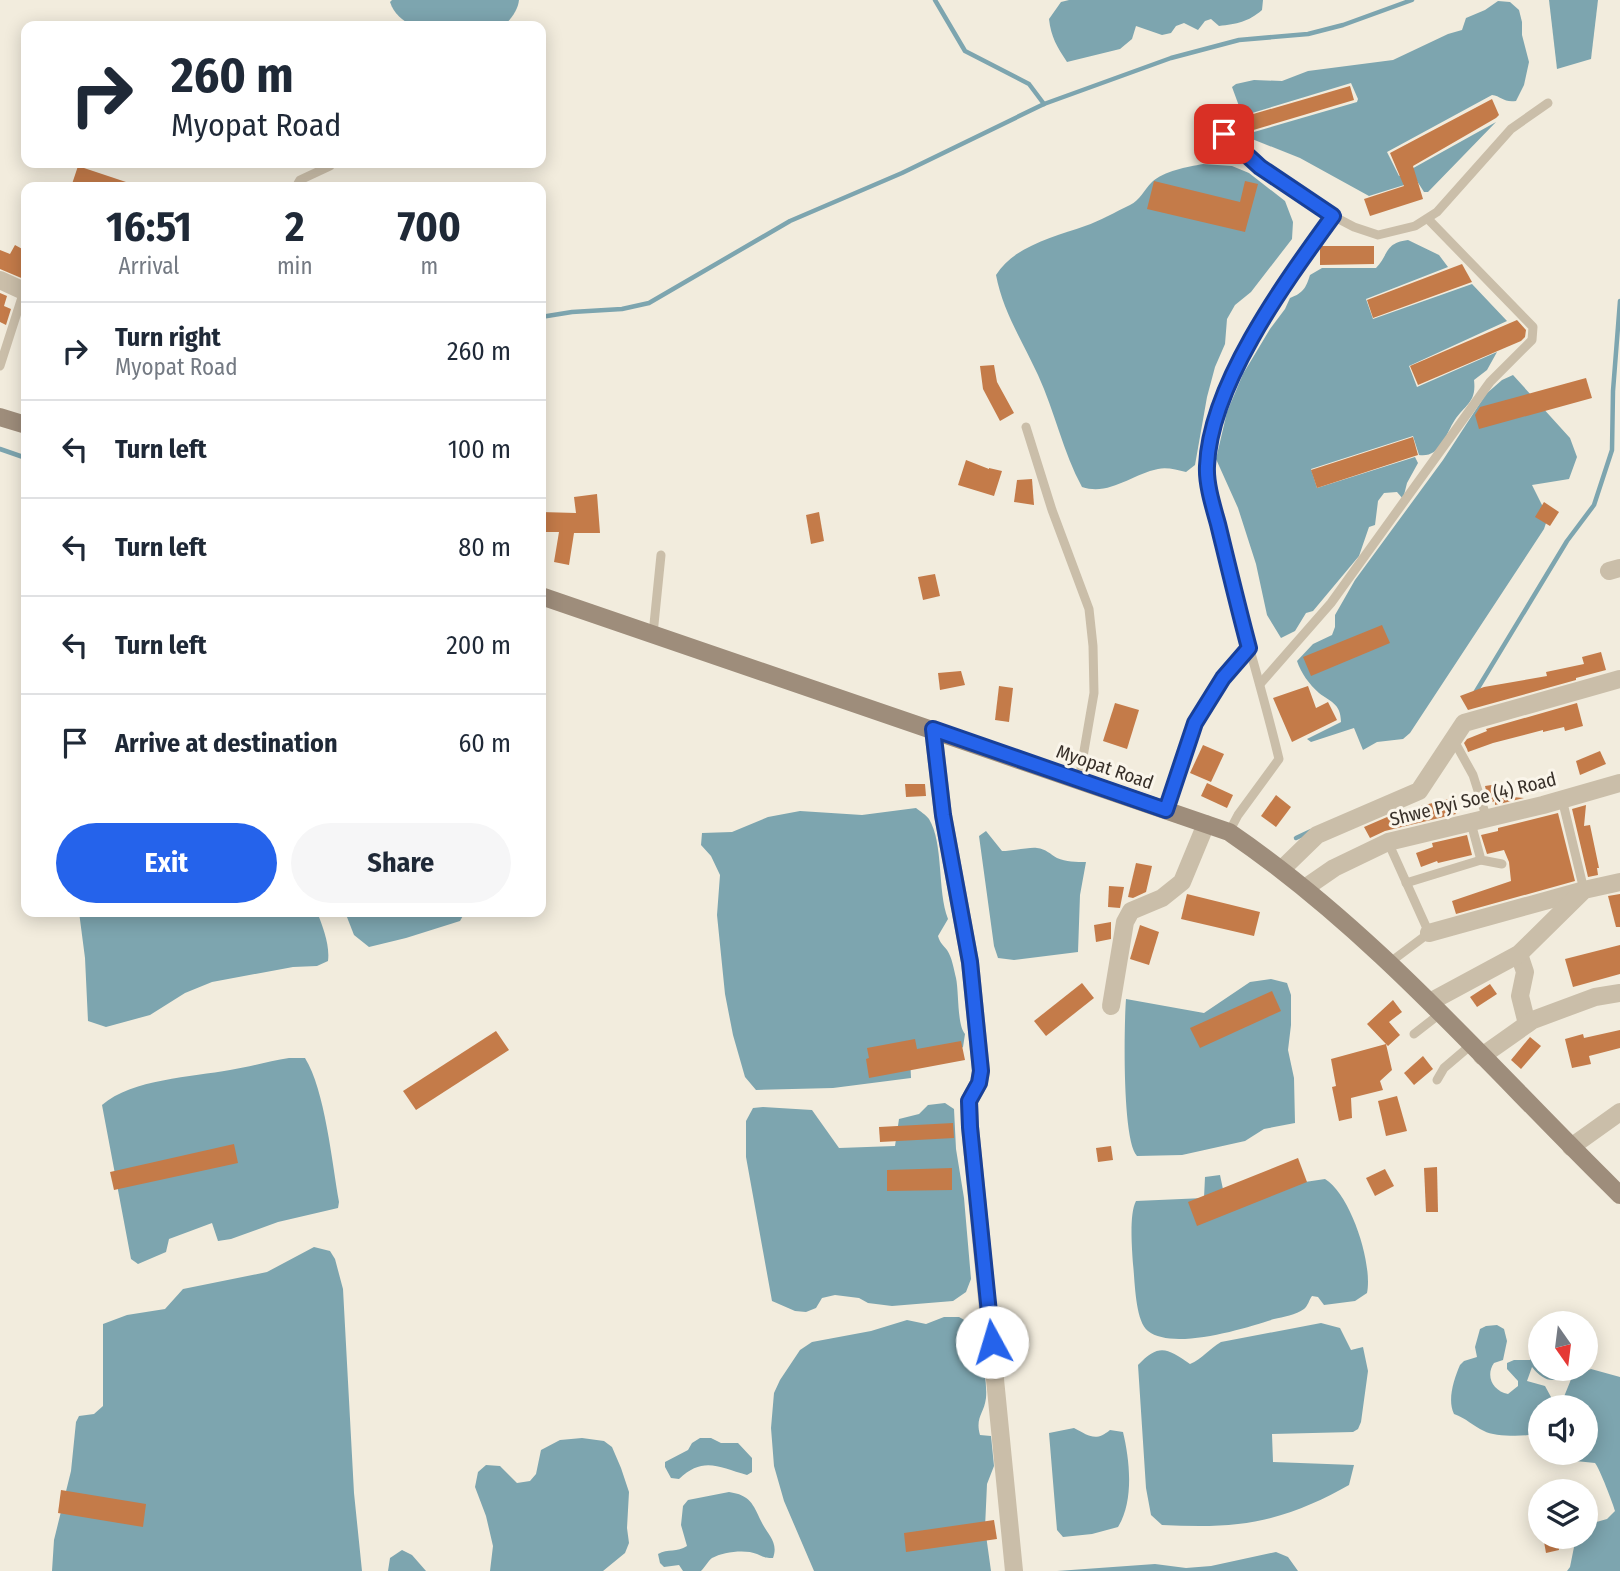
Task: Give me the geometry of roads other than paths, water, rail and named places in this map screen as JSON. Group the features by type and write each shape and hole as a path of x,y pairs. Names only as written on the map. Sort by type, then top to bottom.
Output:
{"main road":[{"path":"0,417 21,423"},
{"name":"Myopat Road","path":"546,598 1229,832 1282,869 1389,963 1436,1007 1620,1195"}],"street":[{"path":"0,280 21,289"},
{"path":"1282,869 1317,835 1419,791 1464,723 1620,679"},
{"path":"933,729 943,815 970,962 981,1071 979,1083 969,1101 970,1127 1014,1571"},
{"name":"Shwe Pyi Soe (4) Road","path":"1305,888 1334,868 1388,842 1620,783"},
{"path":"1111,1006 1125,922 1131,911 1162,898 1182,882 1206,824"},
{"path":"1429,933 1584,890 1620,883"},
{"path":"1436,1007 1519,954 1584,890"},
{"path":"1519,954 1525,972 1520,996 1527,1024"},
{"path":"1477,1051 1527,1024 1595,997 1620,993"},
{"path":"1571,1147 1620,1112"}],"lane":[{"path":"1224,134 1260,167 1333,216 1378,235 1415,226 1428,219 1511,129 1548,103"},
{"path":"299,182 326,168"},
{"path":"1229,832 1238,815 1279,759 1209,482 1206,468 1210,438 1236,368 1282,286 1333,216"},
{"path":"1260,684 1331,603 1490,382 1532,340 1533,327 1428,219"},
{"path":"0,366 21,303"},
{"path":"1026,427 1052,510 1089,609 1094,693 1079,780"},
{"path":"653,634 661,555"},
{"path":"1166,810 1195,723 1223,678 1249,648"},
{"path":"1453,739 1473,775 1481,860"},
{"path":"1562,799 1584,890"},
{"path":"1388,842 1429,933 1389,963"},
{"path":"1406,883 1481,860 1502,864"},
{"path":"1414,1034 1436,1007"},
{"path":"1437,1080 1444,1068 1477,1051"}],"water":[{"path":"519,0 508,21 405,21 396,13 390,2"},
{"path":"1263,0 1262,10 1242,22 1219,26 1211,19 1205,21 1198,30 1184,23 1176,26 1171,33 1162,35 1136,26 1132,39 1120,49 1067,62 1055,42 1049,19 1061,2"},
{"path":"1549,0 1598,0 1591,59 1557,69"},
{"path":"1498,1 1510,2 1519,10 1529,62 1524,85 1516,101 1492,95 1387,152 1399,176 1496,122 1428,192 1424,192 1417,181 1369,196 1300,158 1247,137 1247,134 1357,102 1358,99 1351,83 1249,114 1239,106 1232,87 1236,84 1254,80 1282,81 1308,71 1393,60 1462,30 1466,18"},
{"path":"1203,164 1232,166 1249,173 1285,201 1293,222 1292,239 1251,292 1235,305 1227,319 1225,344 1207,397 1195,465 1186,472 1158,469 1102,489 1082,487 1044,389 1008,314 996,275 1004,265 1024,250 1096,222 1130,205 1152,182 1163,175"},
{"path":"1408,240 1439,255 1448,267 1366,299 1373,319 1472,284 1507,321 1409,366 1417,387 1497,352 1487,370 1474,380 1471,399 1437,450 1419,455 1413,436 1311,469 1317,488 1415,457 1418,463 1407,483 1403,499 1397,492 1384,493 1378,501 1375,525 1369,527 1359,556 1313,611 1306,613 1295,631 1281,638 1267,615 1256,564 1238,508 1216,459 1227,412 1243,374 1270,329 1290,298 1303,290 1310,275 1322,268 1376,268 1391,247"},
{"path":"1513,375 1570,438 1577,457 1569,479 1532,485 1548,517 1544,529 1410,733 1403,739 1377,742 1363,750 1354,728 1311,742 1307,739 1341,722 1340,716 1334,703 1309,682 1297,661 1313,644 1332,635 1335,615 1355,580 1443,460 1486,394 1502,380"},
{"path":"916,808 929,819 937,841 948,919 938,936 950,956 956,978 959,1016 965,1034 963,1047 955,1053 910,1056 911,1078 833,1088 756,1090 745,1077 733,1035 725,994 717,915 720,875 711,856 701,845 702,833 732,832 768,817 800,811 862,815"},
{"path":"986,831 1002,851 1037,848 1060,859 1086,862 1080,895 1078,952 1014,960 998,958 994,946 979,836"},
{"path":"80,917 319,917 327,942 328,961 317,966 293,967 212,982 185,993 150,1015 106,1027 88,1021"},
{"path":"347,917 462,917 460,921 369,947 354,935"},
{"path":"1271,979 1287,983 1291,995 1288,1050 1294,1078 1295,1123 1264,1129 1245,1141 1182,1155 1137,1156 1132,1146 1126,1107 1126,999 1204,1013 1250,982"},
{"path":"289,1058 305,1058 318,1089 338,1208 278,1222 218,1241 212,1223 169,1239 166,1252 138,1264 131,1259 102,1105 115,1096 146,1084"},
{"path":"945,1103 954,1109 956,1149 964,1198 971,1279 966,1292 953,1301 892,1306 835,1295 822,1298 816,1308 806,1312 795,1311 772,1301 746,1157 746,1121 753,1108 812,1110 839,1148 895,1146 899,1119 919,1114 928,1105"},
{"path":"1220,1175 1224,1194 1325,1179 1335,1187 1358,1231 1367,1265 1367,1293 1355,1301 1324,1305 1318,1297 1312,1296 1305,1308 1297,1313 1210,1336 1174,1339 1159,1337 1148,1331 1140,1319 1135,1290 1132,1214 1136,1201 1204,1198 1205,1177"},
{"path":"314,1247 330,1251 335,1259 343,1289 354,1493 362,1571 52,1571 54,1540 71,1471 76,1422 79,1416 94,1414 103,1406 103,1324 127,1315 165,1309 183,1289 267,1272"},
{"path":"944,1317 959,1317 968,1322 984,1369 986,1398 979,1424 980,1435 991,1436 994,1466 987,1484 985,1528 991,1571 814,1571 784,1501 774,1466 771,1428 774,1393 780,1380 800,1350 812,1342 871,1331 907,1320 926,1324"},
{"path":"1321,1323 1340,1328 1351,1350 1363,1347 1368,1371 1361,1422 1353,1432 1272,1434 1273,1462 1354,1465 1349,1485 1310,1505 1267,1519 1219,1526 1162,1525 1151,1515 1146,1488 1138,1365 1152,1353 1163,1350 1190,1364 1221,1342"},
{"path":"1497,1325 1504,1329 1507,1341 1503,1360 1494,1363 1490,1373 1498,1390 1508,1394 1518,1386 1518,1381 1507,1369 1507,1363 1528,1360 1527,1381 1545,1386 1550,1395 1528,1395 1528,1435 1489,1433 1454,1414 1451,1396 1460,1365 1477,1357 1475,1347 1480,1329"},
{"path":"1598,1371 1620,1377 1620,1571 1567,1571 1574,1549 1598,1549 1598,1522 1607,1519 1615,1511 1596,1465 1598,1395 1565,1395 1570,1381 1598,1381"},
{"path":"1074,1428 1096,1437 1110,1430 1123,1432 1129,1468 1127,1505 1118,1527 1092,1534 1063,1537 1057,1530 1049,1433"},
{"path":"582,1438 604,1441 612,1447 621,1468 629,1492 629,1543 625,1553 603,1571 490,1571 493,1546 475,1487 478,1472 486,1465 500,1466 517,1483 530,1481 536,1474 541,1450 560,1440"},
{"path":"700,1438 711,1438 721,1443 738,1443 752,1458 752,1472 747,1475 712,1465 696,1468 679,1479 671,1478 665,1462 688,1450 692,1443"},
{"path":"729,1492 742,1495 753,1505 773,1543 773,1558 752,1552 734,1552 712,1558 701,1571 683,1571 679,1565 664,1567 658,1554 687,1546 681,1525 683,1506 688,1500"},
{"path":"402,1550 412,1555 426,1571 388,1571 390,1558"},
{"path":"1276,1552 1288,1557 1298,1571 1057,1571 1155,1564 1186,1568 1211,1566"}],"waterway":[{"path":"935,0 965,51 1029,84 1044,104"},
{"path":"546,316 622,309 649,303 790,221 902,173 1044,104 1171,58 1239,40 1308,34 1343,25 1412,0"},
{"path":"1475,693 1567,541 1594,505 1612,450 1613,391 1620,301"},
{"path":"0,449 21,456"},
{"path":"1296,838 1311,831"}]}
